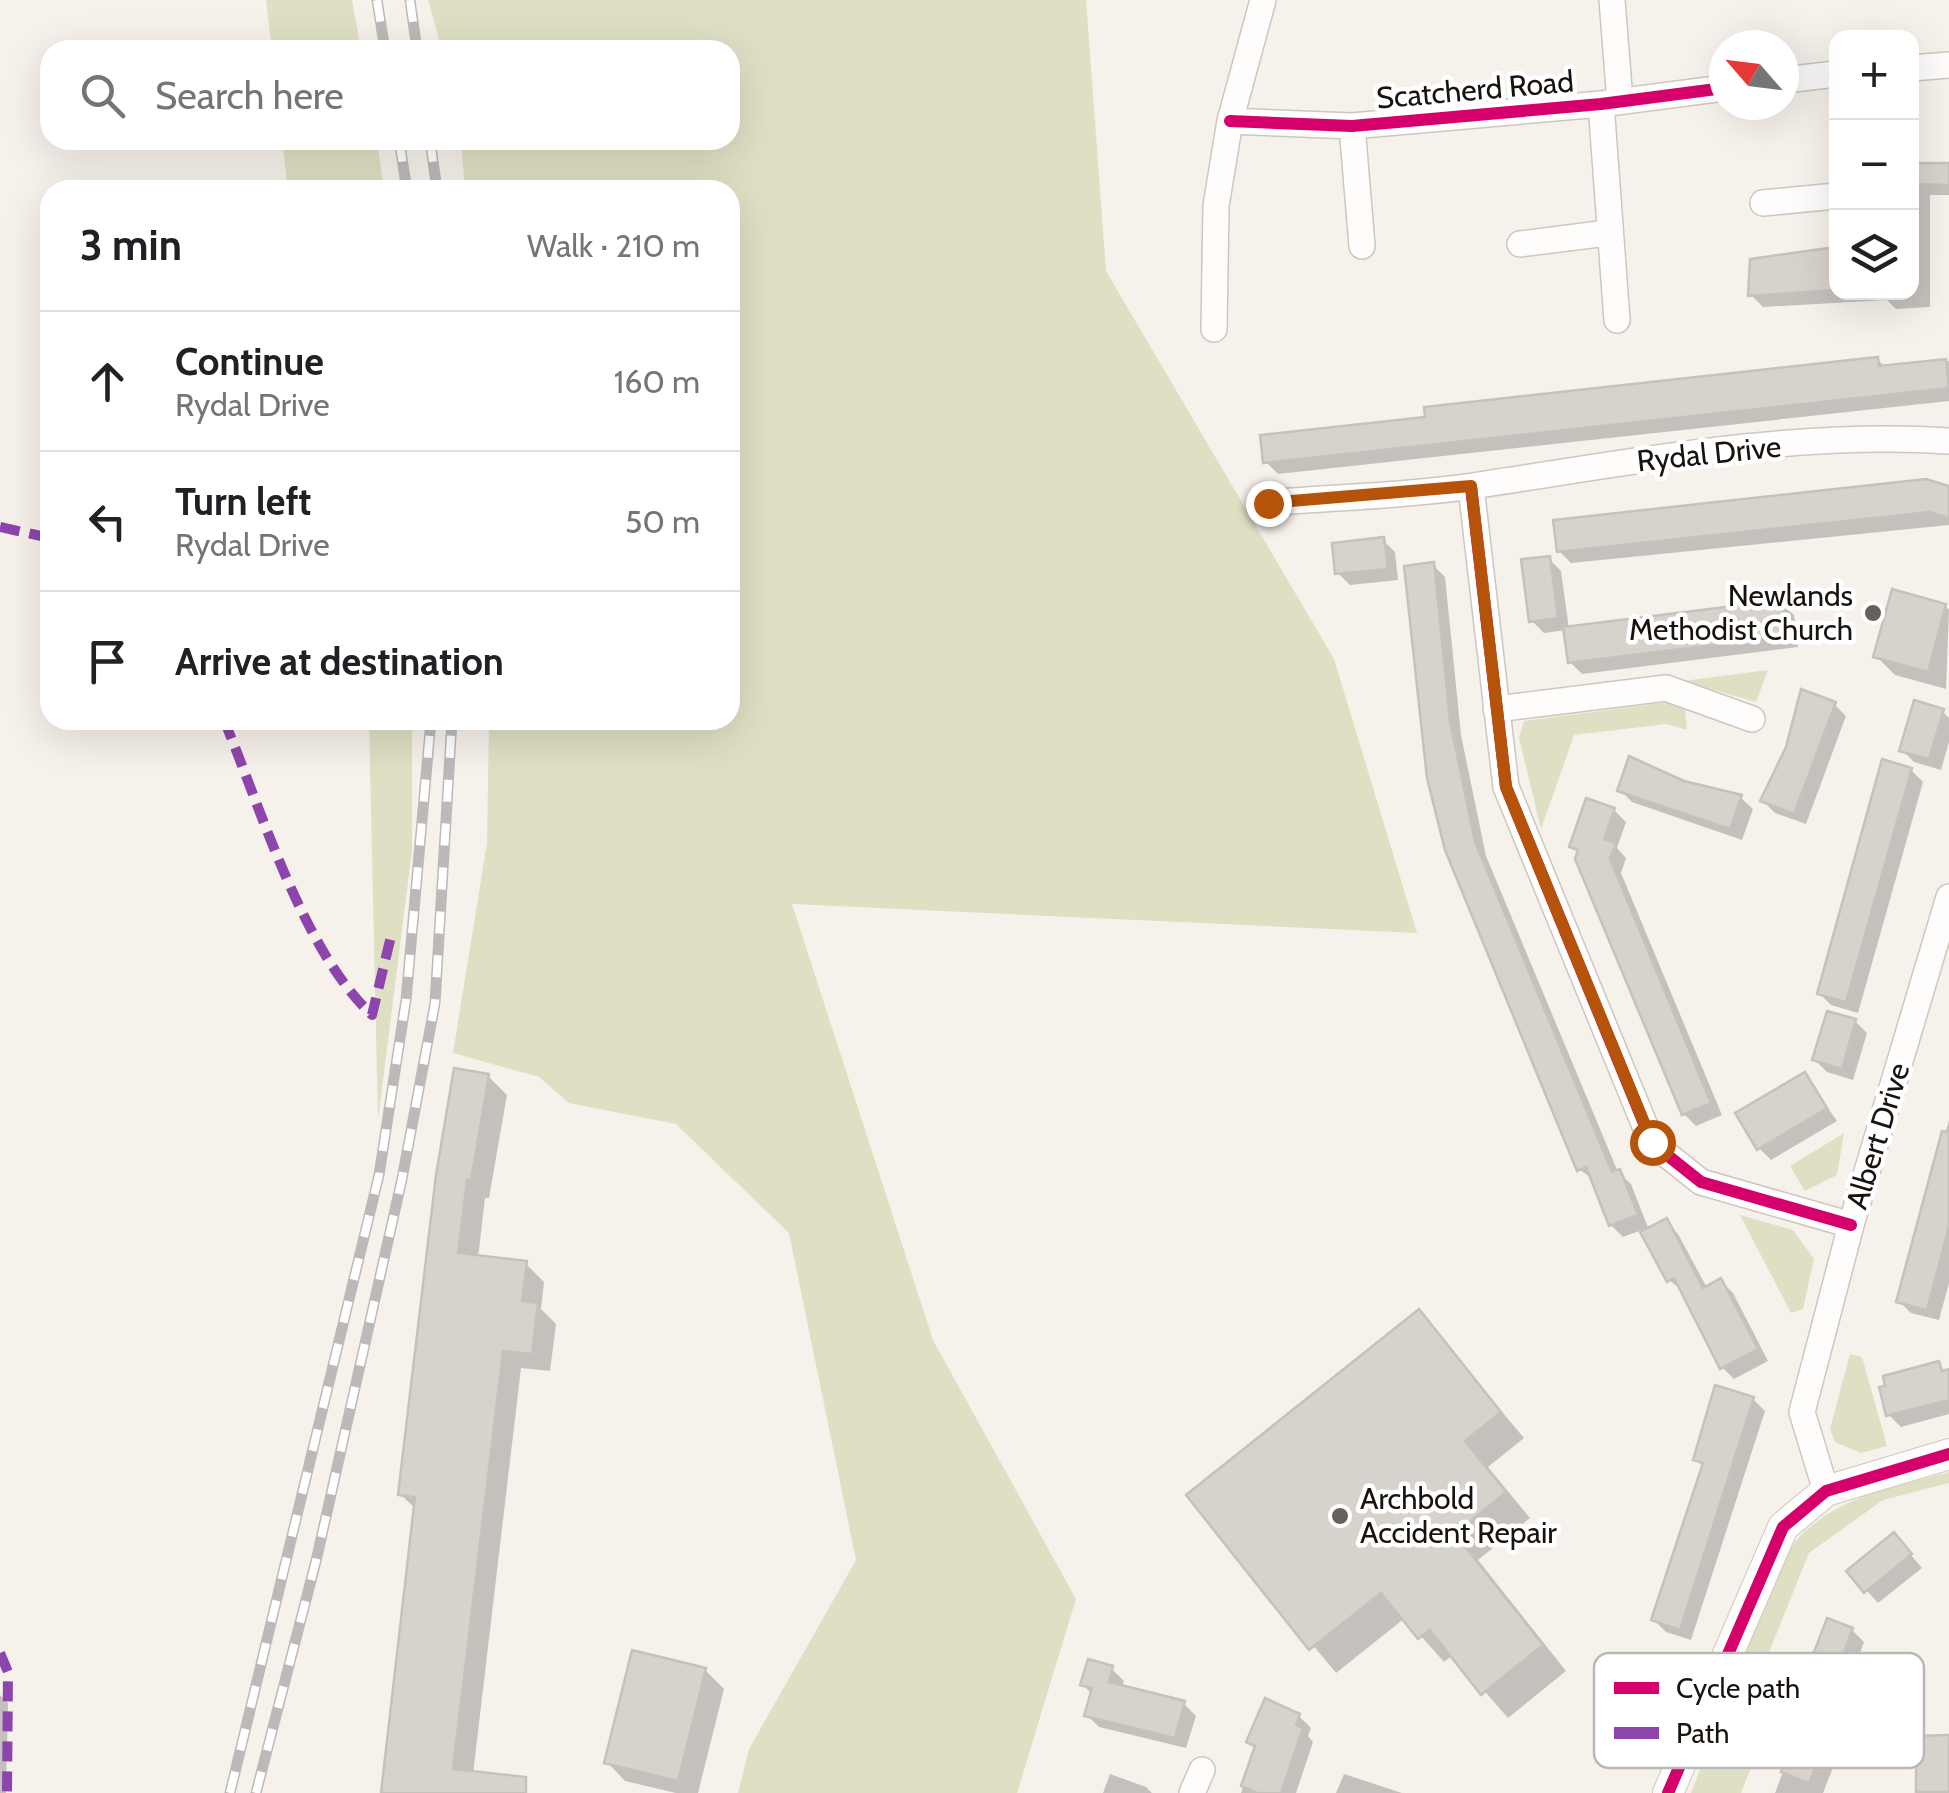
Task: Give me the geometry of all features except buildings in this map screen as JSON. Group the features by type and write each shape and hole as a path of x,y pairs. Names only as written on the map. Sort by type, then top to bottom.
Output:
{"street":[{"path":"1214,328 1216,206 1230,120 1262,0"},
{"path":"1612,0 1607,233 1616,320"},
{"path":"1919,67 1949,65"},
{"path":"1799,78 1829,75"},
{"name":"Scatcherd Road","path":"1230,120 1352,126 1610,103 1709,90"},
{"path":"1352,126 1362,246"},
{"path":"1763,203 1829,197"},
{"path":"1520,244 1607,233"},
{"name":"Rydal Drive","path":"1268,503 1471,486 1620,463 1869,436 1949,441"},
{"path":"1471,486 1506,787 1652,1142 1701,1182 1851,1225"},
{"path":"1496,709 1666,688 1752,719"},
{"name":"Albert Drive","path":"1826,1492 1802,1412 1851,1225 1949,897"},
{"path":"1728,1653 1782,1527 1826,1492 1949,1454"},
{"path":"1668,1793 1679,1768"}],"green space":[{"path":"266,0 352,0 359,40 271,40"},
{"path":"428,0 1086,0 1106,271 1334,659 1417,933 792,904 933,1340 1076,1599 1017,1793 738,1793 749,1749 856,1560 789,1233 676,1124 569,1103 539,1077 453,1053 487,843 489,730 740,730 740,180 464,180 462,150 740,150 740,40 439,40"},
{"path":"283,150 378,150 383,180 287,180"},
{"path":"1768,670 1756,702 1683,681"},
{"path":"1668,702 1685,710 1687,730 1666,724 1574,735 1541,829 1519,738 1524,721"},
{"path":"369,730 412,730 412,850 378,1120"},
{"path":"1844,1133 1837,1175 1805,1191 1790,1166"},
{"path":"1740,1215 1793,1230 1814,1259 1803,1309 1791,1313"},
{"path":"1850,1354 1862,1357 1887,1446 1861,1453 1835,1442 1830,1429"},
{"path":"1949,1472 1949,1483 1883,1500 1809,1553 1769,1653 1746,1653 1784,1556 1817,1521 1879,1491"},
{"path":"1701,1768 1751,1768 1741,1793 1691,1793"}],"railway":[{"path":"377,0 383,40"},
{"path":"410,0 416,40"},
{"path":"401,150 405,180"},
{"path":"431,150 436,180"},
{"path":"230,1793 379,1175 406,1000 430,730"},
{"path":"256,1793 316,1561 402,1179 435,1003 451,730"}],"marked path":[{"path":"0,527 40,536"},
{"path":"228,730 304,917 347,987 372,1015 392,932"},
{"path":"0,1653 8,1672 7,1793"}],"cycle path":[{"path":"1230,121 1352,126 1601,104 1709,90"},
{"path":"1471,487 1506,787 1652,1143 1701,1182 1851,1225"},
{"path":"1729,1653 1783,1527 1826,1491 1949,1454"},
{"path":"1668,1793 1679,1768"}],"place":[{"name":"Newlands Methodist Church","path":"1873,613"},
{"name":"Archbold Accident Repair","path":"1340,1516"}],"route":[{"path":"1268,503 1471,486 1506,787 1652,1142"}]}
